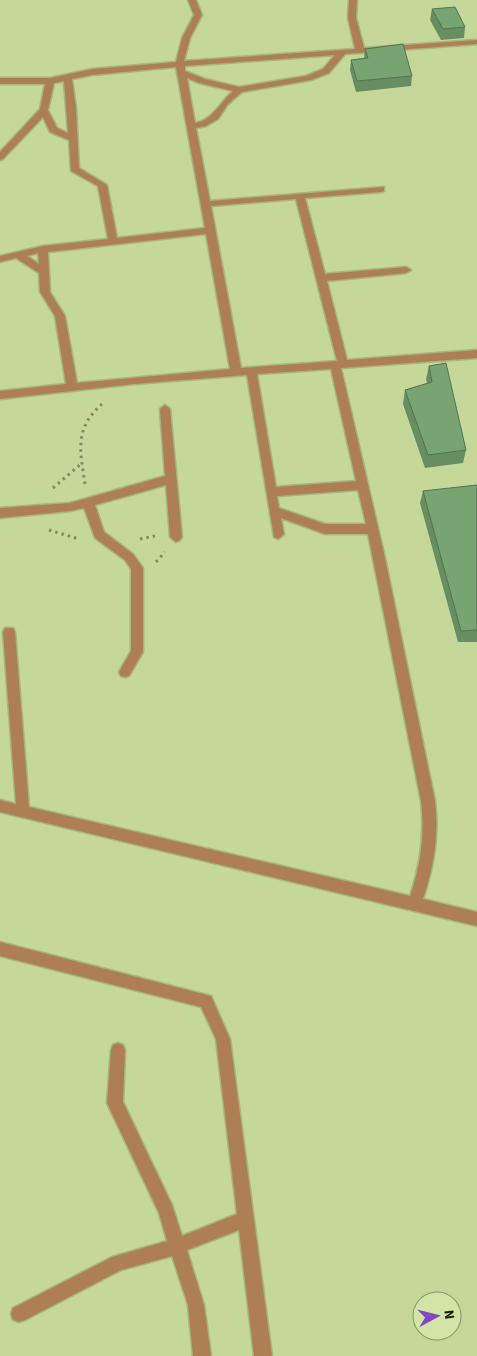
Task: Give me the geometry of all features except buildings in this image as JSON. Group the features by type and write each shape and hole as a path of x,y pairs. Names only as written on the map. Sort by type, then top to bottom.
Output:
{"street":[{"path":"192,0 198,15 186,36 181,51 181,68 209,232 236,371"},
{"path":"353,0 351,5 353,20 360,50"},
{"path":"0,81 50,81 92,72 181,68 343,51 477,42"},
{"path":"181,68 202,81 239,90 308,78 326,71 343,51"},
{"path":"68,78 72,108 74,169 102,185 113,242"},
{"path":"0,157 44,110 50,81"},
{"path":"191,126 203,124 215,118 225,102 239,90"},
{"path":"44,110 53,130 72,138"},
{"path":"204,204 381,189"},
{"path":"300,196 323,278 362,485 432,828 431,853 415,904"},
{"path":"0,259 43,249 209,232"},
{"path":"43,249 45,292 60,316 72,386"},
{"path":"18,254 44,272"},
{"path":"323,278 406,270"},
{"path":"0,395 72,386 236,371 477,354"},
{"path":"251,370 278,534"},
{"path":"165,409 176,534"},
{"path":"0,513 70,507 171,479"},
{"path":"271,492 362,485"},
{"path":"88,502 98,535 129,557 137,568 137,652 125,672"},
{"path":"274,511 325,529 372,529"},
{"path":"9,632 23,812"},
{"path":"0,806 477,918"},
{"path":"0,950 206,1001 224,1039 263,1356"},
{"path":"118,1050 115,1103 166,1212 196,1305 202,1356"},
{"path":"19,1314 118,1263 177,1246 246,1219"}],"path":[{"path":"88,502 81,455 80,430 90,413 134,380"},
{"path":"44,529 88,541 112,545 176,534"}]}
